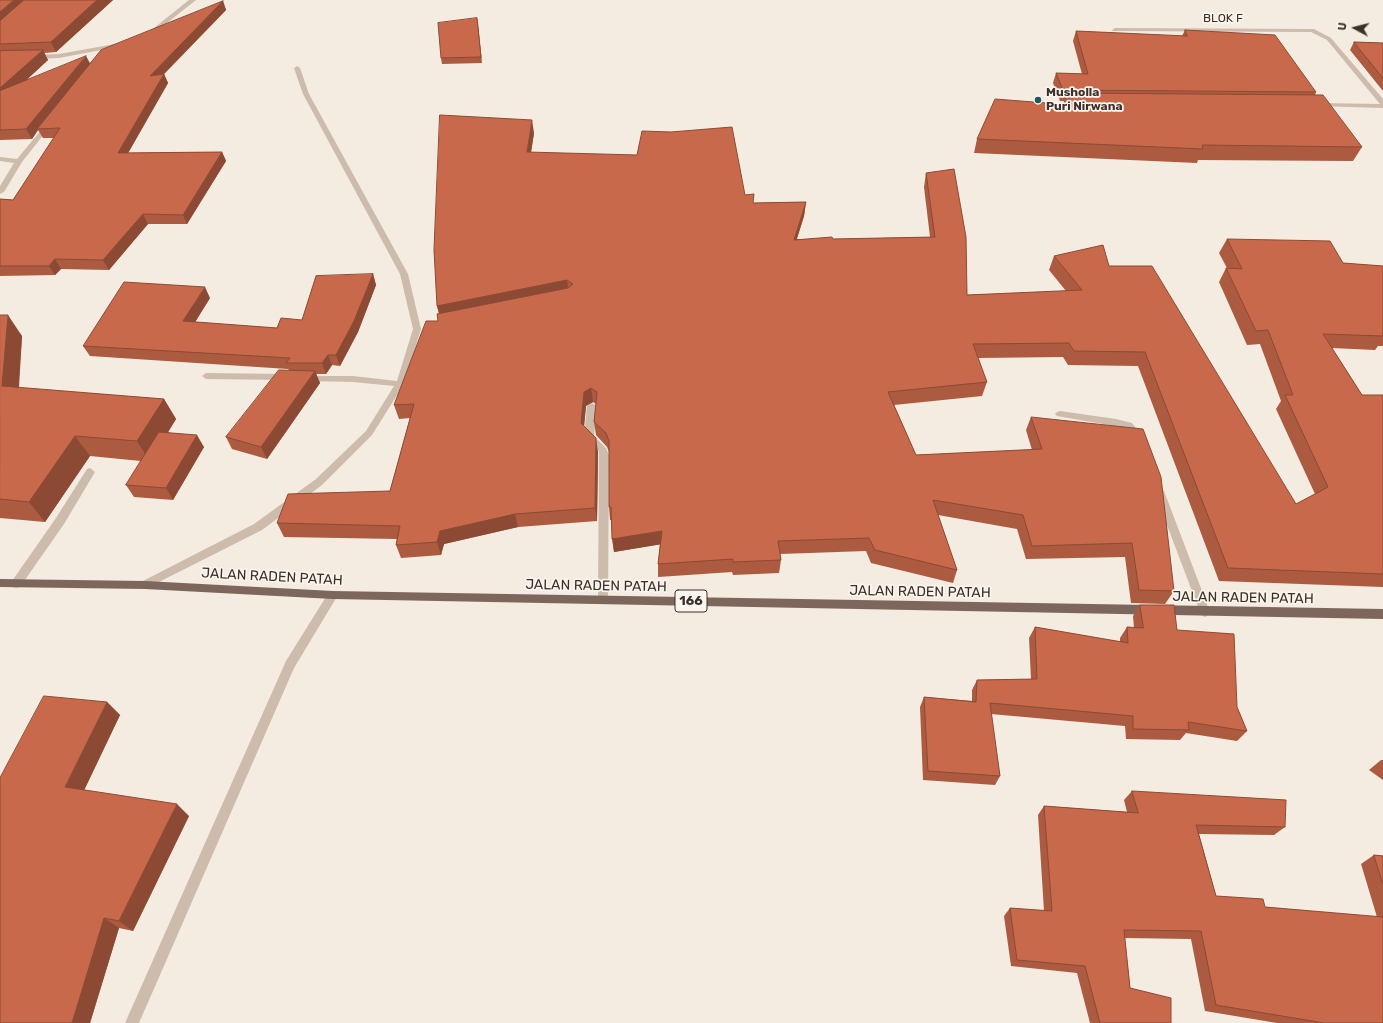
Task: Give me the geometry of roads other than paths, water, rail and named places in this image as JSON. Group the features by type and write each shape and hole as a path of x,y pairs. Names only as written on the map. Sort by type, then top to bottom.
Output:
{"main road":[{"name":"JALAN RADEN PATAH","path":"0,584 145,586 333,595 1205,612 1383,614"}],"street":[{"path":"146,36 158,29 193,0"},
{"name":"BLOK F","path":"1114,30 1312,30 1329,39 1383,104"},
{"path":"29,57 59,56 109,48 124,44"},
{"path":"104,54 109,48"},
{"path":"145,586 258,527 319,482 369,433 400,384 420,328 404,274 306,94 297,68"},
{"path":"1313,105 1383,104"},
{"path":"0,192 19,161 52,120"},
{"path":"0,160 19,161"},
{"path":"206,376 353,379 400,384"},
{"path":"592,406 588,437 603,450 604,455 603,600"},
{"path":"1060,414 1129,425 1140,440 1142,447"},
{"path":"16,584 48,538 90,472"},
{"path":"1156,483 1205,612"},
{"path":"132,1023 290,665 333,595"}],"place":[{"name":"Musholla Puri Nirwana","path":"1038,100"}]}
